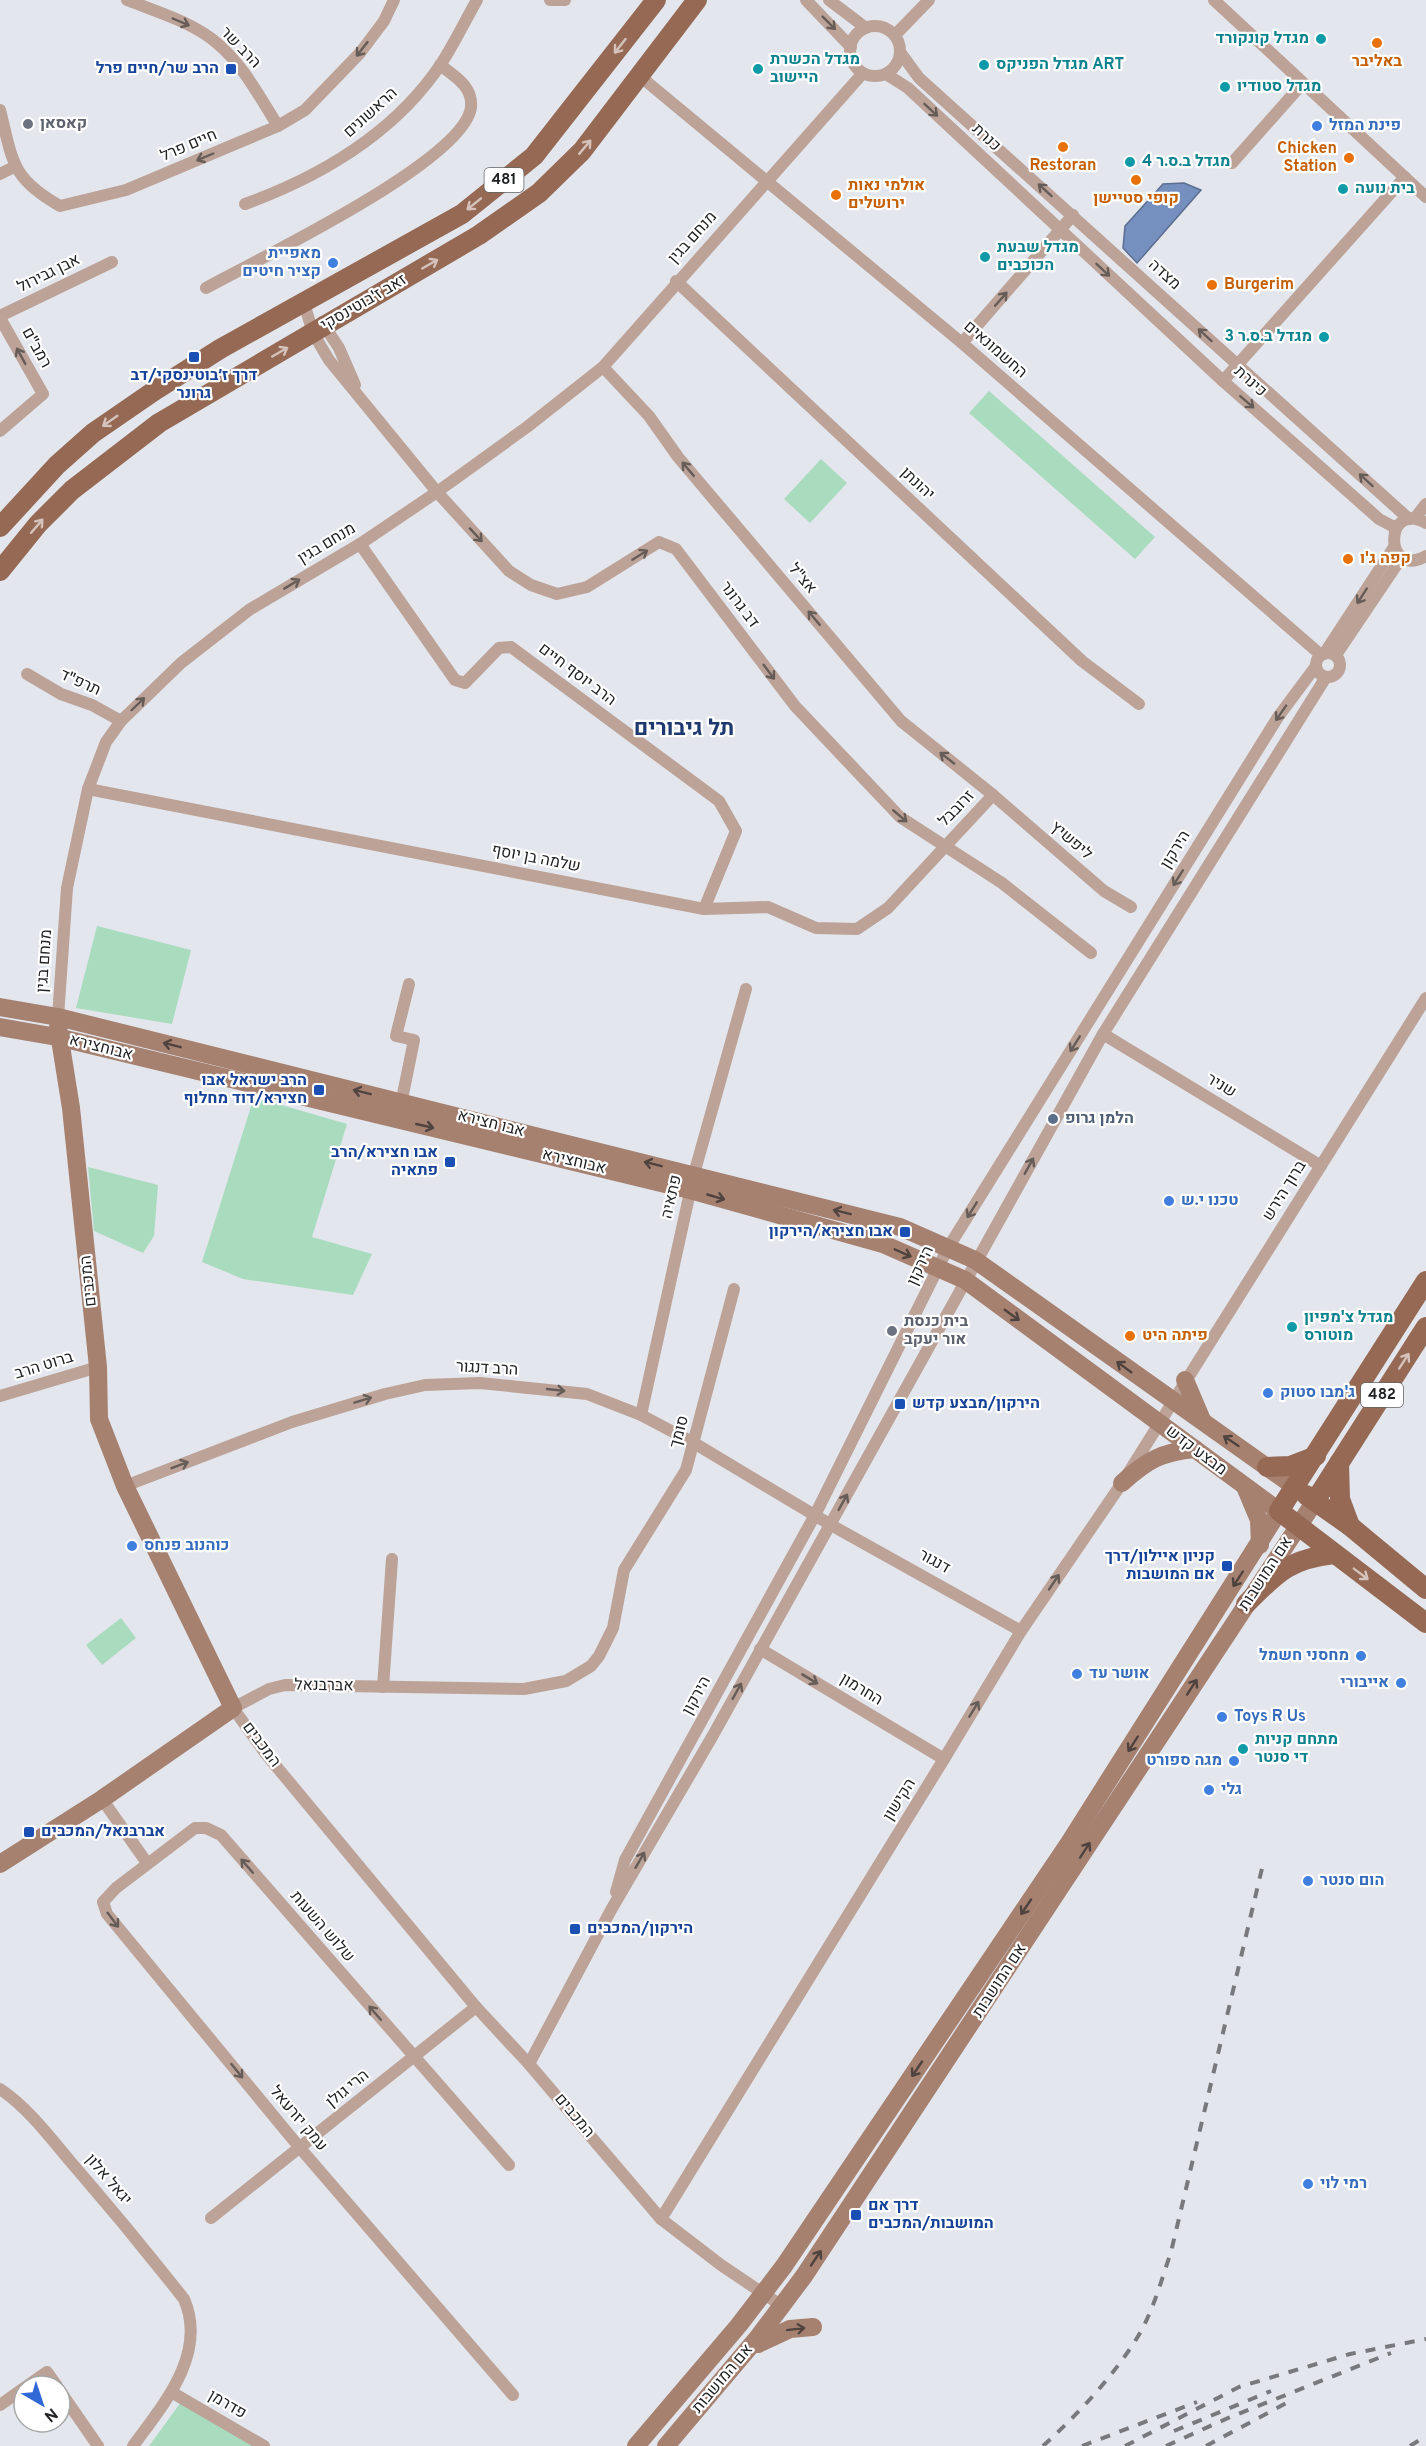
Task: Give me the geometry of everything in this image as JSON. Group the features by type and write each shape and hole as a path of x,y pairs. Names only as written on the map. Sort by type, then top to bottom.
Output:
{"main road":[{"name":"זאב ז'בוטינסקי","path":"0,527 57,465 93,433 220,349 462,214 534,156 656,0"},
{"name":"זאב ז'בוטינסקי","path":"0,571 38,524 72,490 159,423 479,236 539,193 582,151 641,77 697,0"},
{"name":"482","path":"1280,1511 1426,1281"},
{"name":"482","path":"1315,1501 1426,1327"},
{"path":"1267,1467 1290,1466 1316,1456"},
{"path":"1339,1463 1340,1499 1350,1526"},
{"name":"מבצע קדש","path":"1295,1487 1350,1526 1426,1589"},
{"name":"מבצע קדש","path":"1280,1511 1426,1623"},
{"path":"1246,1604 1285,1568 1307,1557 1334,1554"}],"street":[{"name":"הרב שר","path":"127,0 193,27 218,44 246,75 278,126"},
{"name":"חיים פרל","path":"0,110 14,167 36,193 60,206 126,190 278,126 305,110 327,90 384,21 394,0"},
{"name":"הראשונים","path":"245,204 314,176 356,150 381,130 440,65 477,0"},
{"path":"550,0 565,0"},
{"path":"806,0 851,47"},
{"path":"829,0 866,28"},
{"path":"895,35 929,0"},
{"path":"1214,0 1426,197"},
{"path":"881,27 895,35 900,52 897,64 886,74 871,76 863,74 853,62 851,47 856,36 866,28 881,27"},
{"name":"מצדה","path":"900,52 919,78 1238,364 1417,520"},
{"path":"206,288 365,201 441,150 464,124 471,107 470,94 464,83 440,65"},
{"name":"מנחם בגין","path":"58,1017 67,888 88,789 106,742 121,721 181,663 249,610 360,544 437,492 527,427 603,367 676,281 863,74"},
{"name":"כנרת","path":"886,74 908,88 1060,230"},
{"name":"החשמונאים","path":"641,77 962,343 1324,658 1319,674 1326,677"},
{"path":"1232,163 1303,83"},
{"path":"0,174 14,167"},
{"path":"1223,381 1405,177"},
{"path":"962,343 1073,215"},
{"name":"כינרת","path":"1060,230 1223,381 1378,519 1396,528"},
{"name":"אבן גבירול","path":"0,317 112,262"},
{"name":"יהונתן","path":"676,281 1082,661 1139,704"},
{"name":"דב גרונר","path":"304,303 319,329 329,360 437,492 509,571 531,585 557,594 587,587 659,542 676,549 795,706 900,818 1002,883 1091,953"},
{"name":"רמב\"ם","path":"0,317 43,394 2,426"},
{"name":"אצ\"ל","path":"603,367 649,416 678,457 900,721 993,795"},
{"path":"1426,504 1417,520 1396,528 1394,547 1402,557 1412,560 1426,556"},
{"name":"הרב יוסף חיים","path":"360,544 455,681 465,683 499,648 512,647 719,801 736,831 704,909"},
{"name":"הירקון","path":"1324,658 1394,547"},
{"name":"הירקון","path":"611,1910 625,1860 815,1515 948,1248 1278,717 1402,557"},
{"name":"הירקון","path":"530,2064 611,1910 831,1525 975,1260 1103,1034 1326,677 1334,676 1340,670 1340,662 1324,658"},
{"name":"תרפ\"ד","path":"27,674 61,694 92,705 121,721"},
{"name":"שלמה בן יוסף","path":"88,789 704,909 768,908 816,928 857,929 888,908 944,846"},
{"name":"זרובבל","path":"944,846 993,795"},
{"name":"ליפשיץ","path":"993,795 1104,891 1131,908"},
{"path":"398,1120 414,1040 396,1036 409,984"},
{"name":"פתאיה","path":"641,1416 692,1182 746,989"},
{"name":"ברוך הירש","path":"1172,1401 1426,998"},
{"name":"אבו חצירא","path":"0,1007 58,1017 402,1102 692,1182 900,1227 975,1260"},
{"name":"המכבים","path":"58,1017 57,1037 71,1108 98,1366 99,1419 125,1486 233,1708 266,1754 476,2007 530,2064 661,2219 721,2265 782,2306"},
{"name":"אבוחצירא","path":"0,1027 57,1037 398,1120 692,1182 883,1244 965,1280"},
{"name":"שניר","path":"1103,1034 1321,1166"},
{"name":"מבצע קדש","path":"975,1260 1295,1487"},
{"name":"מבצע קדש","path":"965,1280 1245,1488 1280,1511"},
{"name":"סומך","path":"624,1570 680,1481 694,1443 734,1289"},
{"name":"ברוט הרב","path":"0,1396 98,1366"},
{"path":"1185,1380 1203,1422"},
{"name":"הרב דנגור","path":"125,1486 292,1422 385,1394 425,1385 480,1383 587,1394 641,1416 694,1443 831,1525"},
{"name":"הקישון","path":"661,2219 944,1759 1020,1631 1122,1482 1172,1401"},
{"path":"1122,1482 1143,1464 1169,1451 1195,1449"},
{"path":"1245,1488 1259,1520 1260,1545"},
{"name":"אם המושבות","path":"666,2446 745,2354 782,2306 936,2079 1315,1501"},
{"name":"אם המושבות","path":"636,2446 764,2294 1069,1843 1280,1511"},
{"name":"דנגור","path":"831,1525 1020,1631"},
{"path":"383,1687 392,1559"},
{"name":"אברבנאל","path":"0,1864 102,1799 233,1708 269,1689 285,1685 524,1689 566,1681 591,1666 607,1643 613,1628 624,1570"},
{"name":"החרמון","path":"760,1649 944,1759"},
{"path":"102,1799 147,1863"},
{"name":"שלוש השעות","path":"147,1863 195,1828 206,1828 220,1835 509,2165"},
{"name":"עמק יזרעאל","path":"147,1863 103,1902 107,1914 300,2148 513,2395"},
{"name":"הרי גולן","path":"211,2218 476,2007"},
{"name":"יגאל אלון","path":"0,2089 13,2098 39,2125 124,2223 184,2299 189,2310 188,2351 173,2392"},
{"path":"745,2354 778,2332 813,2327"},
{"path":"133,2446 173,2392"},
{"name":"פדרמן","path":"173,2392 264,2446"},
{"path":"72,2408 98,2446"}],"green space":[{"path":"989,391 1155,537 1135,559 969,413"},
{"path":"821,459 847,483 810,523 784,499"},
{"path":"97,926 191,950 172,1024 76,1008"},
{"path":"254,1097 347,1124 312,1237 372,1254 353,1295 243,1279 202,1262"},
{"path":"88,1167 158,1185 154,1236 143,1253 94,1231"},
{"path":"121,1618 136,1638 102,1665 86,1645"},
{"path":"181,2402 260,2446 149,2446"}],"water":[{"path":"1184,183 1201,190 1137,263 1123,248 1125,226 1163,184"}],"railway":[{"path":"1043,2446 1082,2408 1117,2367 1143,2328 1152,2307 1171,2252 1264,1860"},
{"path":"1125,2446 1239,2387 1350,2354 1426,2339"},
{"path":"1166,2446 1228,2418 1391,2353"},
{"path":"1174,2431 1271,2391"},
{"path":"1206,2446 1294,2399"},
{"path":"1082,2446 1197,2402"},
{"path":"1410,2446 1426,2436"}],"place":[{"name":"מגדל קונקורד","path":"1321,39"},
{"name":"באליבר","path":"1377,43"},
{"name":"מגדל הפניקס ART","path":"984,65"},
{"name":"הרב שר/חיים פרל","path":"231,69"},
{"name":"מגדל הכשרת היישוב","path":"758,69"},
{"name":"מגדל סטודיו","path":"1225,87"},
{"name":"קאסאן","path":"28,124"},
{"name":"פינת המזל","path":"1317,126"},
{"name":"Restoran","path":"1063,147"},
{"name":"Chicken Station","path":"1349,158"},
{"name":"מגדל ב.ס.ר 4","path":"1130,162"},
{"name":"קופי סטיישן","path":"1136,180"},
{"name":"בית נועה","path":"1343,189"},
{"name":"אולמי נאות ירושלים","path":"836,195"},
{"name":"מגדל שבעת הכוכבים","path":"985,257"},
{"name":"מאפיית קציר חיטים","path":"333,263"},
{"name":"Burgerim","path":"1212,285"},
{"name":"מגדל ב.ס.ר 3","path":"1324,337"},
{"name":"דרך ז׳בוטינסקי/דב גרונר","path":"194,357"},
{"name":"קפה ג'ו","path":"1348,559"},
{"name":"הרב ישראל אבו חצירא/דוד מחלוף","path":"319,1090"},
{"name":"הלמן גרופ","path":"1053,1119"},
{"name":"אבו חצירא/הרב פתאיה","path":"450,1162"},
{"name":"טכנו י.ש","path":"1169,1201"},
{"name":"אבו חצירא/הירקון","path":"905,1232"},
{"name":"מגדל צ'מפיון מוטורס","path":"1292,1327"},
{"name":"בית כנסת אור יעקב","path":"892,1331"},
{"name":"פיתה היט","path":"1130,1336"},
{"name":"ג'מבו סטוק","path":"1268,1393"},
{"name":"הירקון/מבצע קדש","path":"900,1404"},
{"name":"כוהנוב פנחס","path":"132,1546"},
{"name":"קניון איילון/דרך אם המושבות","path":"1227,1566"},
{"name":"מחסני חשמל","path":"1361,1656"},
{"name":"אושר עד","path":"1077,1674"},
{"name":"אייבורי","path":"1401,1683"},
{"name":"Toys R Us","path":"1222,1717"},
{"name":"מתחם קניות די סנטר","path":"1243,1749"},
{"name":"מגה ספורט","path":"1234,1761"},
{"name":"גלי","path":"1209,1790"},
{"name":"אברבנאל/המכבים","path":"29,1832"},
{"name":"הום סנטר","path":"1308,1881"},
{"name":"הירקון/המכבים","path":"575,1929"},
{"name":"רמי לוי","path":"1308,2184"},
{"name":"דרך אם המושבות/המכבים","path":"856,2215"}],"district":[{"name":"תל גיבורים","path":"684,729"}]}
